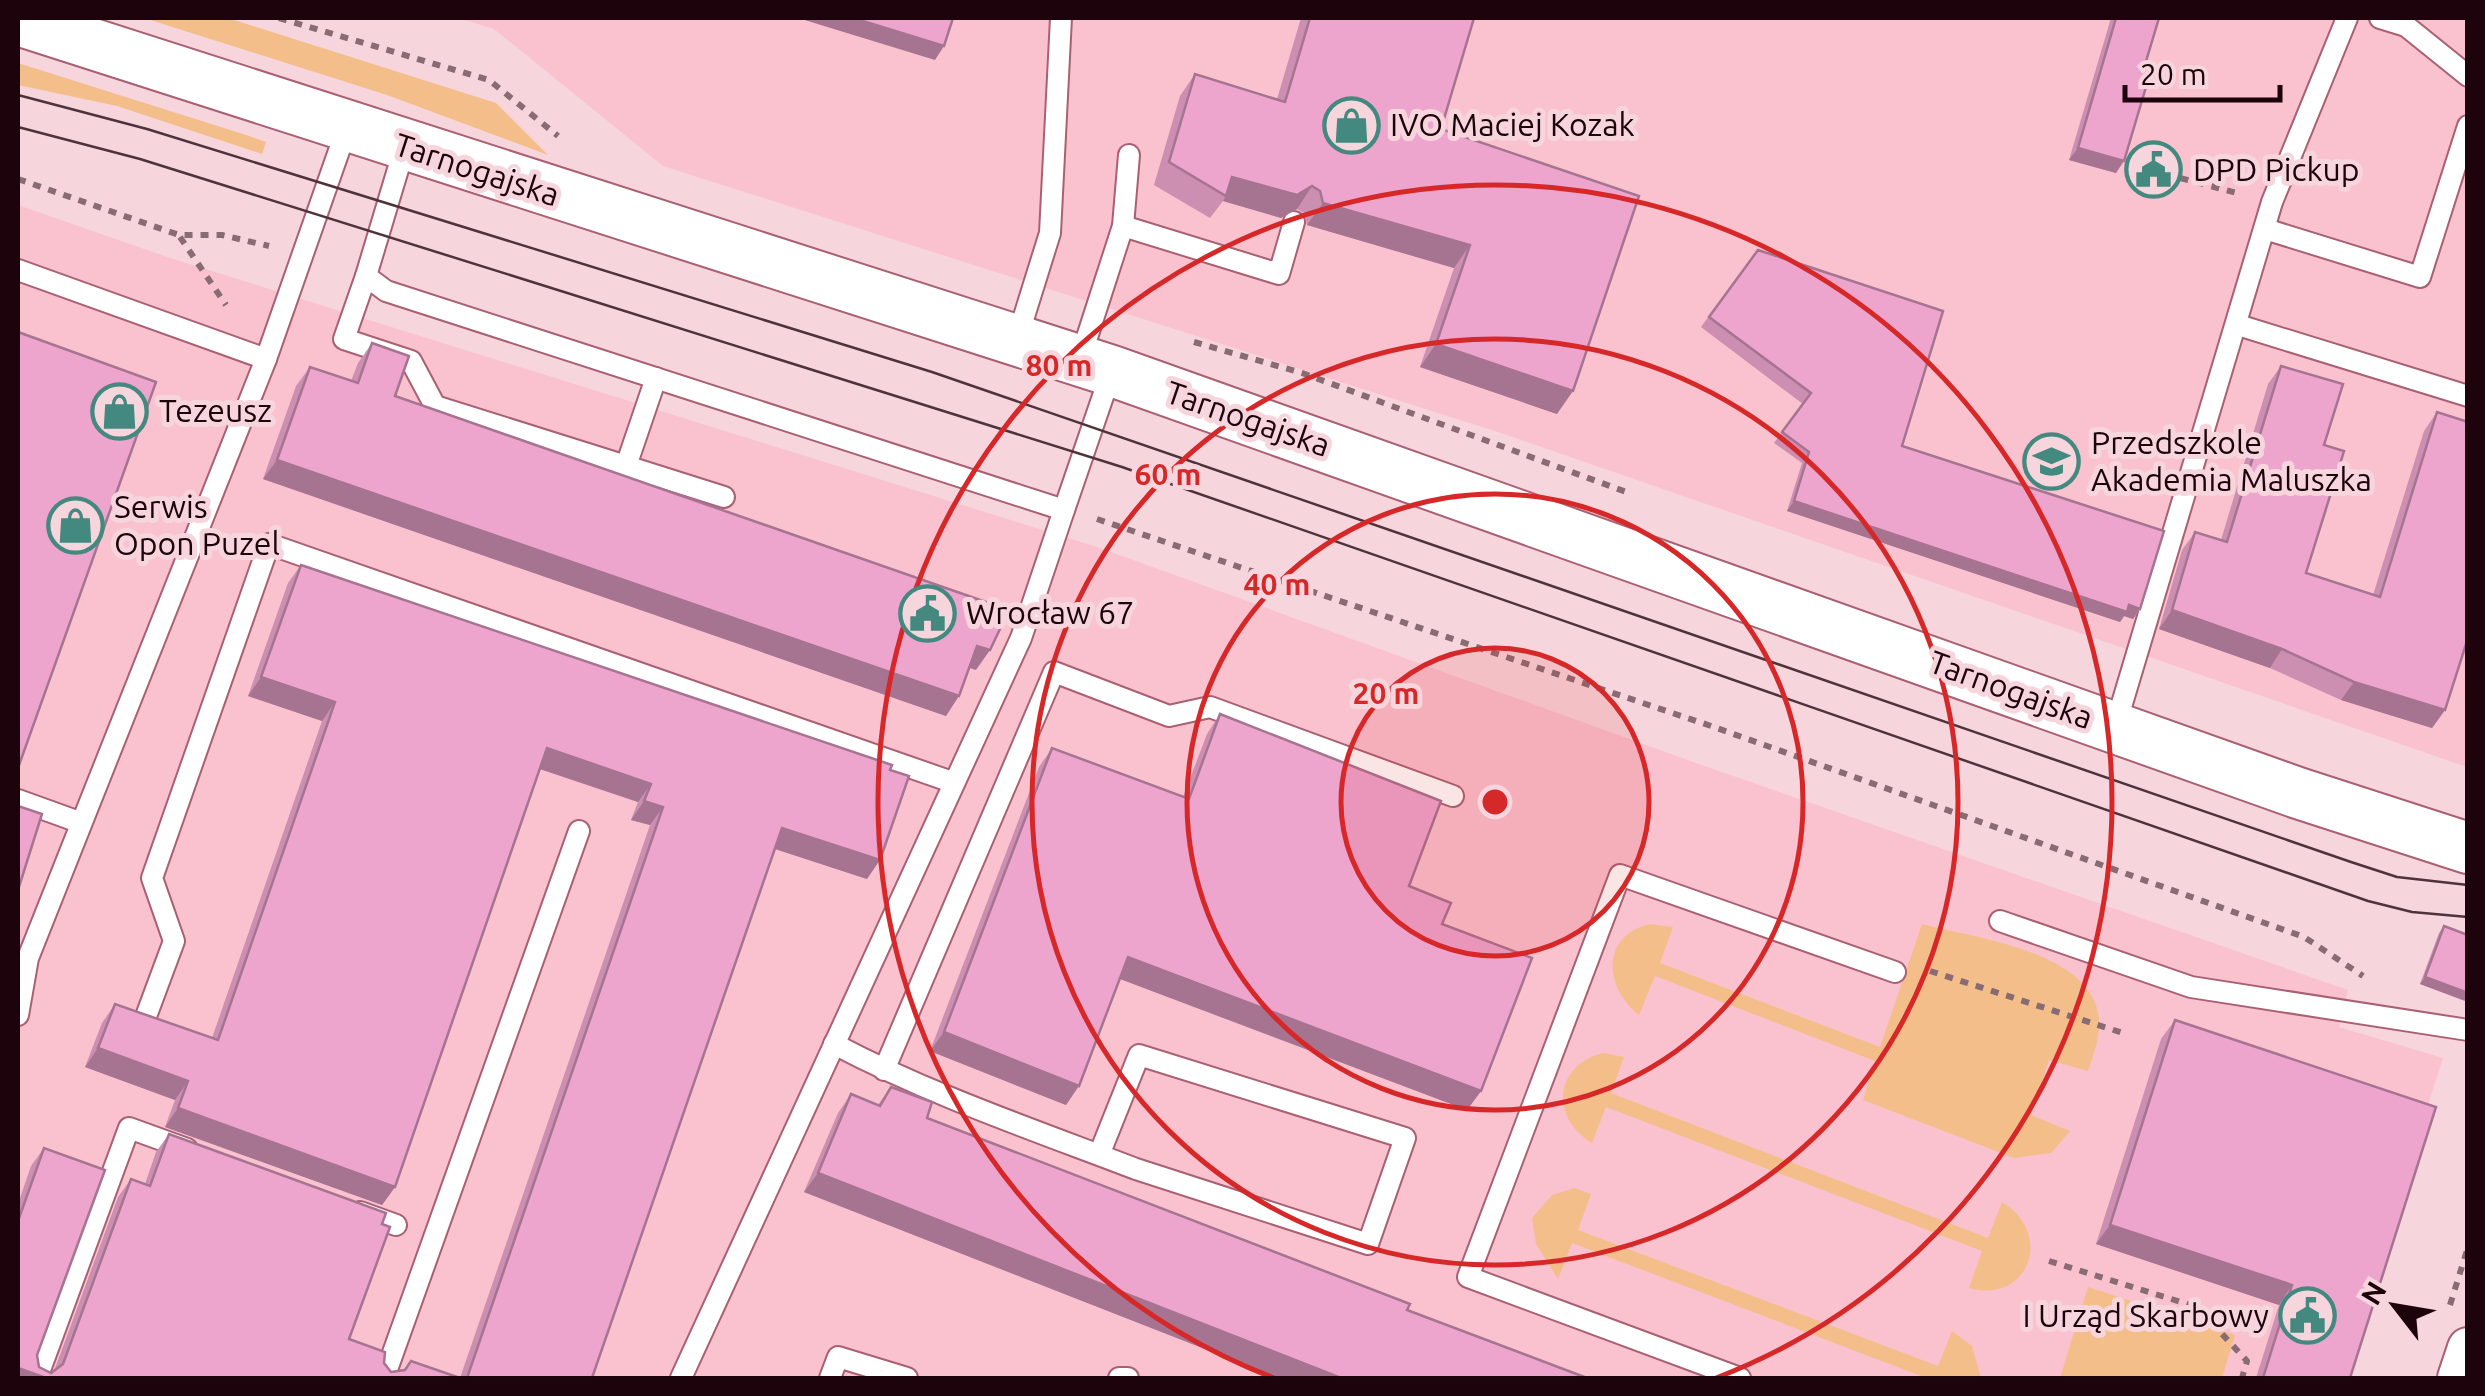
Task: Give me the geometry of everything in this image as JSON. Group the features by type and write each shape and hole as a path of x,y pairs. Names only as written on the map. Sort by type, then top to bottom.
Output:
{"street":[{"name":"Tarnogajska","path":"18,20 1096,366 2116,728 2468,848"},
{"path":"2458,1378 2468,1348"}],"lane":[{"path":"1016,340 1050,233 1061,18"},
{"path":"2116,728 2272,202 2347,18"},
{"path":"2380,18 2406,26 2468,76"},
{"path":"2265,229 2420,276 2468,126"},
{"path":"19,1007 23,956 266,360 347,128"},
{"path":"406,146 344,338 411,362 435,406 724,498"},
{"path":"681,1378 1020,638 1064,510 1123,226 1128,155"},
{"path":"1123,226 1279,274 1294,222"},
{"path":"18,270 266,360"},
{"path":"366,276 386,292 1064,510"},
{"path":"2238,325 2468,396"},
{"path":"626,466 656,378"},
{"path":"145,1019 174,941 152,878 269,544 952,782"},
{"path":"884,1070 1054,672 1170,716 1210,707 1452,796"},
{"path":"18,800 79,822"},
{"path":"384,1378 579,831"},
{"path":"1740,1378 1468,1277 1620,875 1894,972"},
{"path":"2000,920 2191,986 2468,1030"},
{"path":"834,1044 884,1070 1099,1155 1368,1244 1405,1138 1139,1055 1099,1155"},
{"path":"37,1378 129,1128 200,1154"},
{"path":"343,1206 396,1225"},
{"path":"830,1378 838,1357 907,1378"},
{"path":"1119,1378 1128,1378"}],"path":[{"path":"278,18 489,80 574,147"},
{"path":"2165,174 2272,202"},
{"path":"18,179 179,236 222,234 272,246"},
{"path":"179,236 228,308 219,342"},
{"path":"1187,340 1302,373 1629,493"},
{"path":"1064,510 1711,726 2304,937 2375,985 2405,1020"},
{"path":"1894,972 1920,968 2126,1034"},
{"path":"2049,1261 2197,1306 2247,1361 2242,1378"}],"shaded area":[{"path":"144,18 228,18 496,103 548,155 387,95"},
{"path":"458,18 2467,18 2467,767 1501,433 663,166 494,29"},
{"path":"18,63 266,142 262,154 117,106 18,85"},
{"path":"18,205 170,258 1097,547 1696,763 2348,990 2339,1027 2443,1058 2340,1378 18,1378"},
{"path":"1650,924 1673,927 1660,963 1880,1047 1922,924 2031,952 2058,965 2080,980 2094,1000 2098,1036 2088,1071 2049,1060 2031,1115 2070,1131 2051,1153 2014,1158 1863,1100 1875,1061 1655,976 1639,1015 1619,991 1613,964 1622,939"},
{"path":"1603,1053 1624,1057 1611,1093 1988,1238 2002,1202 2028,1231 2028,1263 2019,1277 2006,1286 1990,1290 1969,1288 1982,1251 1606,1107 1592,1143 1569,1120 1563,1093 1575,1069"},
{"path":"1574,1188 1591,1194 1578,1230 1938,1366 1952,1331 1972,1346 1981,1378 1926,1378 1572,1243 1558,1279 1536,1244 1532,1218 1552,1195"},
{"path":"2088,1287 2235,1335 2222,1378 2060,1378"}],"building":[{"path":"853,18 953,18 944,46"},
{"path":"1310,18 1474,18 1441,129 1639,196 1573,391 1436,344 1470,245 1323,203 1320,191 1312,186 1297,195 1232,177 1226,196 1169,162 1195,74 1285,102"},
{"path":"2116,18 2159,18 2144,68 2151,70 2124,161 2078,148"},
{"path":"1758,250 1943,311 1902,446 2164,531 2140,609 2129,605 2127,612 1794,501 1809,452 1782,432 1811,393 1709,317"},
{"path":"18,332 156,382 18,768"},
{"path":"372,343 409,356 395,396 1009,610 990,650 977,646 959,696 277,460 310,367 358,383"},
{"path":"2281,366 2343,384 2324,445 2344,451 2306,573 2380,597 2437,412 2468,422 2468,638 2445,710 2354,682 2282,649 2172,610 2195,532 2227,542"},
{"path":"301,565 892,765 890,770 909,776 880,860 782,828 592,1378 467,1378 663,807 644,801 651,784 547,748 395,1187 178,1108 188,1081 98,1048 115,1004 218,1040 335,702 261,677"},
{"path":"1220,714 1441,801 1409,886 1451,903 1442,924 1532,958 1481,1091 1128,957 1079,1086 944,1032 1052,748 1189,799"},
{"path":"18,806 42,814 18,890"},
{"path":"2444,926 2468,935 2468,993 2425,977"},
{"path":"2175,1020 2436,1107 2350,1378 2263,1378 2292,1285 2110,1225"},
{"path":"891,1087 932,1102 927,1118 1410,1304 1407,1310 1587,1378 1341,1378 818,1173 851,1094 880,1106"},
{"path":"169,1134 386,1213 382,1224 390,1227 349,1339 385,1352 384,1363 391,1372 405,1370 411,1361 460,1378 46,1378 18,1368 18,1221 44,1148 105,1170 37,1355 39,1367 51,1373 63,1364 131,1179 150,1186"}],"tram line":[{"path":"18,95 147,129 932,372 2351,862 2397,877 2468,885"},
{"path":"18,127 140,159 1122,467 2368,901 2412,912 2468,917"}],"place":[{"name":"IVO Maciej Kozak","path":"1351,125"},
{"name":"DPD Pickup","path":"2154,170"},
{"name":"Tezeusz","path":"120,411"},
{"name":"Przedszkole Akademia Maluszka","path":"2052,461"},
{"name":"Serwis Opon Puzel","path":"75,525"},
{"name":"Wrocław 67","path":"927,613"},
{"name":"I Urząd Skarbowy","path":"2308,1316"}]}
